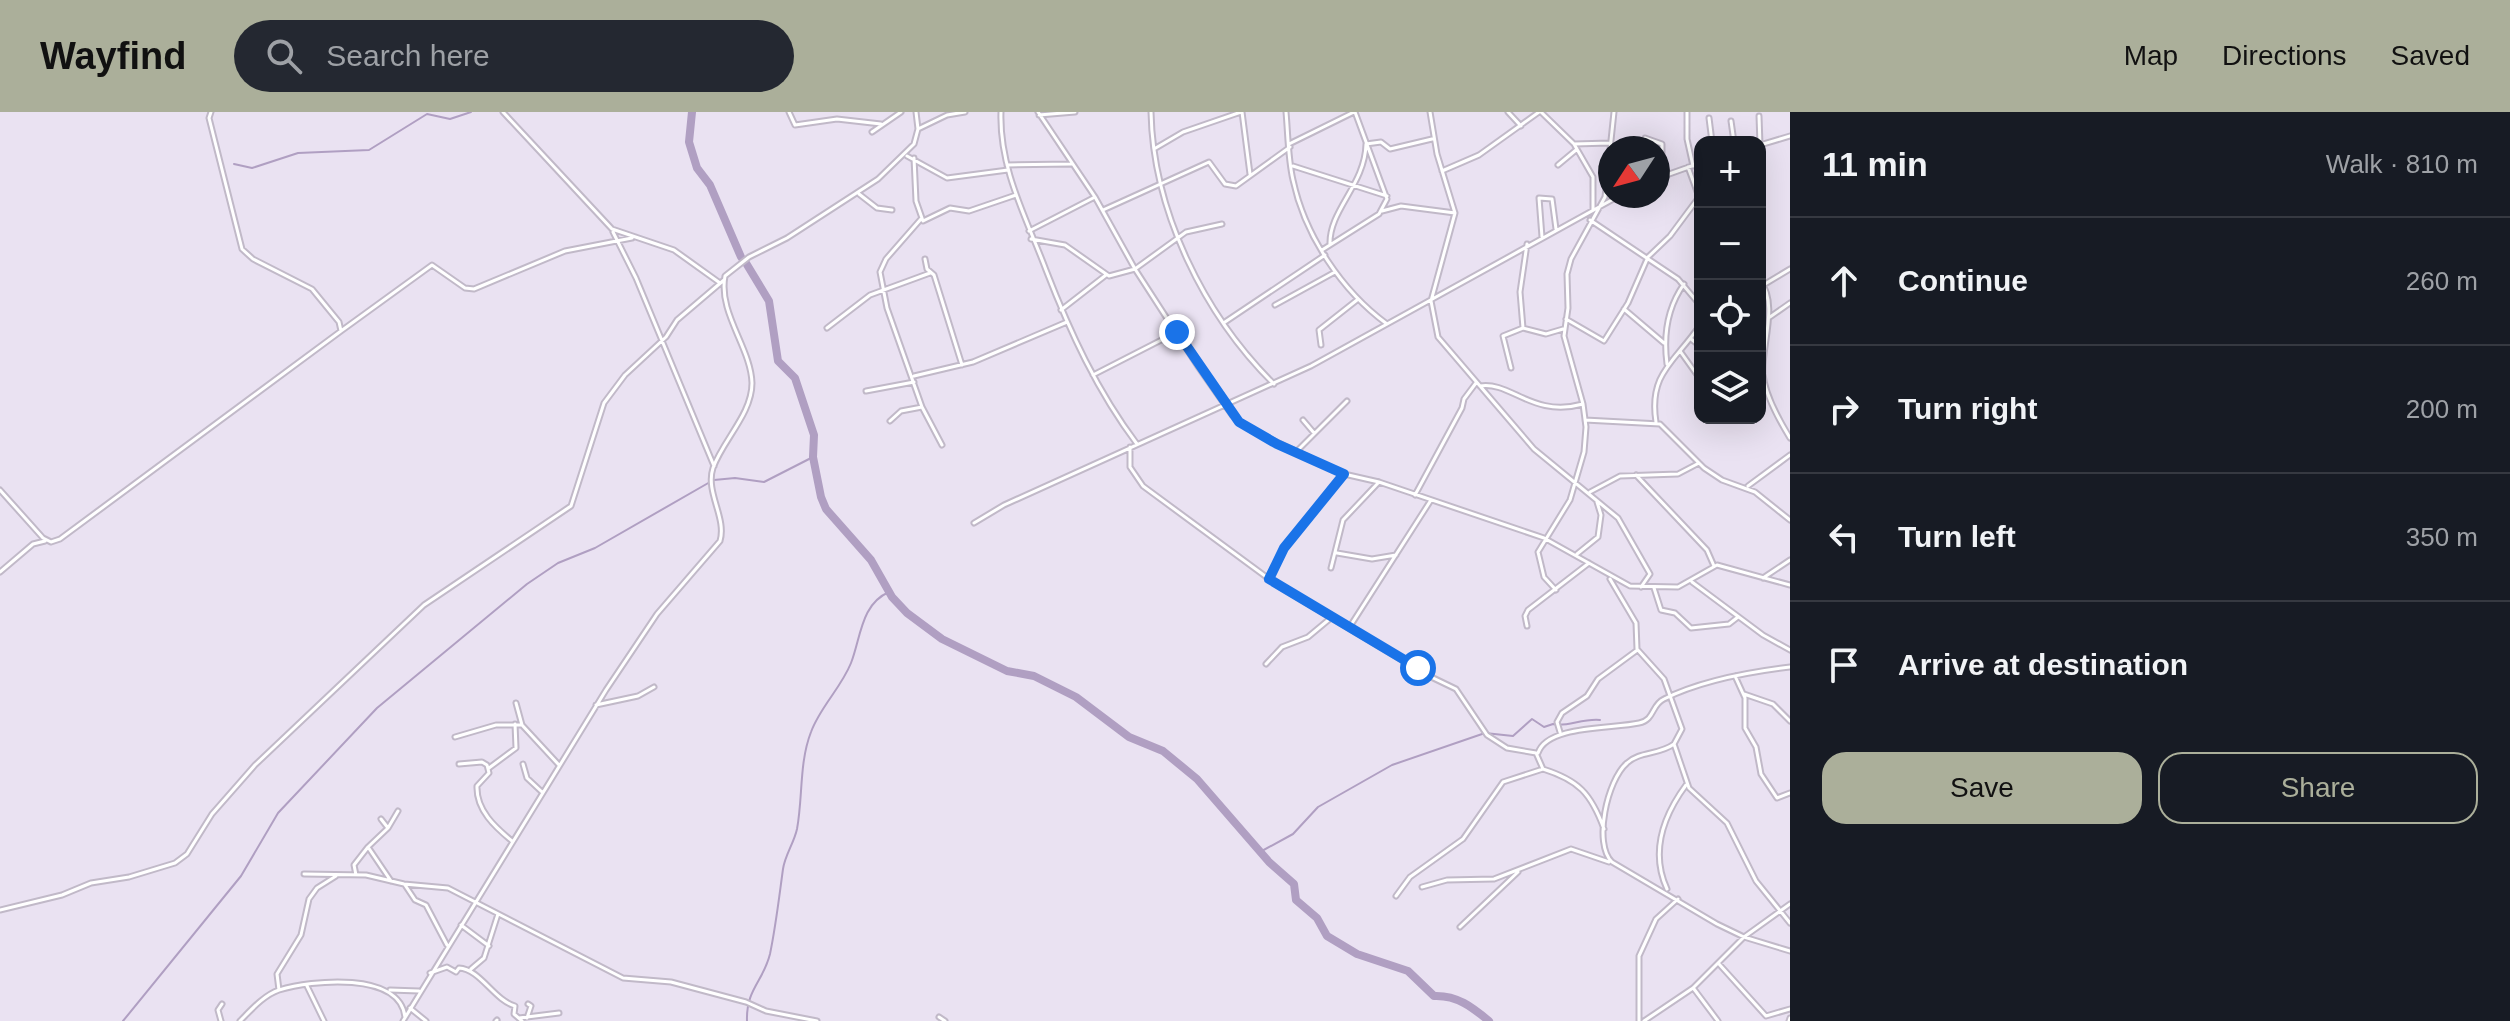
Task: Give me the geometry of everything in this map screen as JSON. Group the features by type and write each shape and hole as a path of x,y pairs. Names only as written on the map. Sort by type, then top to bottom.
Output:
{"street":[{"path":"211,112 209,118 242,249 253,259 312,289 339,322 341,331"},
{"path":"503,112 620,240 714,466"},
{"path":"789,112 795,125 837,119 881,124"},
{"path":"872,132 901,112"},
{"path":"0,910 62,895 91,883 129,877 175,863 187,854 212,814 255,765 424,605 571,506 604,403 625,375 662,341 677,320 749,257 859,194 905,156 914,144 918,129 916,112"},
{"path":"918,129 947,115 965,112"},
{"path":"1001,112 1002,146 1031,239 1093,375 1114,413 1137,444"},
{"path":"1039,113 1075,112"},
{"path":"1151,112 1161,183 1178,236 1224,323 1274,384"},
{"path":"1154,149 1183,132 1242,112 1250,174"},
{"path":"1286,112 1296,190 1322,250 1357,299 1388,324"},
{"path":"1103,210 1209,162 1227,186 1236,186 1290,145 1355,112 1387,196 1382,211"},
{"path":"1430,112 1434,139 1455,213 1431,301 1435,325 1444,348 1534,449 1618,518 1650,576 1641,587"},
{"path":"1508,112 1521,126"},
{"path":"1442,171 1479,155 1540,112 1554,129 1574,144 1593,177 1593,209"},
{"path":"1611,136 1614,112"},
{"path":"1687,112 1687,139 1694,177"},
{"path":"1039,113 1095,197 1135,269 1226,406 1251,430 1344,474 1379,482 1544,538 1577,554 1608,576 1641,587 1678,587 1714,566 1731,567 1790,585"},
{"path":"1759,116 1760,136"},
{"path":"1709,118 1711,136"},
{"path":"1731,121 1733,136"},
{"path":"1766,143 1790,136"},
{"path":"1366,144 1381,142 1390,149 1434,139"},
{"path":"1574,144 1598,143"},
{"path":"1330,244 1334,223 1364,168 1366,144"},
{"path":"1558,165 1576,150"},
{"path":"905,156 914,158 947,178 1008,167 1071,164"},
{"path":"914,158 921,219 884,262 880,272 887,308 922,407 942,445"},
{"path":"1670,172 1694,165"},
{"path":"1292,166 1322,178 1387,196"},
{"path":"859,194 877,208 892,210"},
{"path":"921,219 926,222 955,207 969,211 1016,195"},
{"path":"1029,231 1095,197"},
{"path":"1542,237 1539,198 1552,199 1556,229"},
{"path":"1566,319 1602,342 1624,309 1648,257 1694,205"},
{"path":"1322,250 1382,211 1401,206 1455,213"},
{"path":"974,523 1004,505 1274,384 1431,301 1598,206"},
{"path":"1556,590 1544,577 1538,556 1544,538 1564,510 1576,481 1585,442 1583,404 1563,329 1568,267 1598,208"},
{"path":"1590,220 1648,257 1684,284 1694,297"},
{"path":"1061,310 1106,275 1135,269 1178,236 1222,224"},
{"path":"404,1019 596,705 657,614 720,541 722,529 712,484 714,466 742,414 752,386 722,282 674,250 612,229"},
{"path":"0,572 33,544 60,539 432,265 465,288 474,289 565,251 632,238"},
{"path":"1031,239 1065,245 1106,275"},
{"path":"1523,328 1520,292 1527,244"},
{"path":"1224,323 1325,255"},
{"path":"925,259 930,273 934,275 962,365"},
{"path":"1766,284 1790,269"},
{"path":"1275,305 1335,272"},
{"path":"827,328 870,295 886,292 930,273"},
{"path":"1667,364 1664,343 1670,309 1684,284"},
{"path":"1321,345 1319,330 1357,299"},
{"path":"1769,318 1790,303"},
{"path":"1762,352 1769,318 1766,304"},
{"path":"1624,309 1664,343"},
{"path":"866,391 962,365 1067,322"},
{"path":"1511,368 1503,336 1523,328 1546,334 1563,329"},
{"path":"1093,375 1177,332"},
{"path":"1656,423 1658,382 1667,364 1694,334"},
{"path":"1680,351 1694,371"},
{"path":"1478,384 1494,385 1537,405 1569,407 1583,404"},
{"path":"1415,495 1462,408 1463,400 1478,384"},
{"path":"1766,389 1790,438"},
{"path":"1296,452 1347,401"},
{"path":"890,421 901,411 922,407"},
{"path":"1303,420 1314,433"},
{"path":"1585,420 1656,423 1722,480 1747,487 1790,520"},
{"path":"1130,447 1130,467 1143,486 1269,579 1452,686 1485,733 1504,747 1538,755"},
{"path":"1747,487 1790,455"},
{"path":"1589,492 1613,479 1678,474 1699,463"},
{"path":"1269,579 1284,548 1344,474"},
{"path":"1636,475 1707,550 1714,566"},
{"path":"1331,568 1345,515 1379,482"},
{"path":"0,490 47,541"},
{"path":"1577,554 1594,542 1600,531 1601,515 1596,499"},
{"path":"1349,628 1431,500"},
{"path":"1336,553 1372,559 1396,555"},
{"path":"1763,578 1790,560"},
{"path":"1527,626 1525,613 1589,563"},
{"path":"1560,732 1557,722 1562,713 1587,696 1598,679 1633,656 1637,649 1636,623 1608,576"},
{"path":"1691,582 1790,650"},
{"path":"1654,588 1661,610 1674,612 1691,628 1729,624 1738,617"},
{"path":"1266,664 1282,647 1308,637 1332,617"},
{"path":"1612,862 1603,849 1608,794 1623,766 1635,757 1659,753 1674,744 1682,729 1661,674 1637,649"},
{"path":"1543,769 1538,755 1542,744 1560,732 1645,722 1660,701 1671,696 1735,676 1790,667"},
{"path":"1735,676 1744,694 1743,724 1756,747 1761,774 1777,798 1790,793"},
{"path":"596,705 638,696 654,687"},
{"path":"1744,694 1773,704 1790,721"},
{"path":"516,703 522,725 559,765"},
{"path":"512,841 486,816 477,786 489,773 489,768 516,748 515,724"},
{"path":"455,737 496,725 522,725"},
{"path":"1674,744 1687,784 1727,823 1756,881 1790,923"},
{"path":"459,764 482,762 489,768"},
{"path":"523,764 527,778 542,792"},
{"path":"1396,896 1410,877 1463,839 1503,782 1543,769 1568,777 1580,787 1597,811 1604,829"},
{"path":"1669,893 1660,865 1662,831 1669,809 1687,784"},
{"path":"356,875 354,865 388,828 398,811"},
{"path":"381,819 388,828"},
{"path":"368,847 391,881"},
{"path":"1422,887 1447,880 1489,880 1518,872 1571,849 1612,862 1744,937 1790,951"},
{"path":"1460,927 1518,872"},
{"path":"304,874 356,875 448,888 630,980 671,982 746,1002 766,1011 817,1021"},
{"path":"279,990 277,974 301,935 309,899 317,888 339,874"},
{"path":"404,884 415,900 426,905 447,945"},
{"path":"1641,1021 1639,956 1656,919 1678,899"},
{"path":"1641,1021 1693,988 1744,937 1790,904"},
{"path":"470,970 481,963 498,914"},
{"path":"460,924 489,946"},
{"path":"1719,964 1766,1016 1790,1009"},
{"path":"430,973 447,967 456,972 459,968 470,970 506,1003 515,1006 514,1014 523,1019 559,1013"},
{"path":"240,1021 279,990 342,982 420,991"},
{"path":"307,986 324,1021"},
{"path":"1693,988 1718,1021"},
{"path":"387,989 402,1002 404,1019"},
{"path":"221,1021 218,1010 222,1004"},
{"path":"523,1019 531,1006 528,1004"},
{"path":"410,1008 426,1021"},
{"path":"939,1017 945,1021"}],"waterway":[{"path":"234,164 252,168 298,153 369,150 427,114 450,119 471,112"},
{"path":"692,112 689,142 697,168 710,185 741,257"},
{"path":"746,263 769,301 778,361 795,378 814,435 813,457 826,509 871,560 892,597 907,613 942,639 1007,671 1034,676 1076,697 1129,737 1163,751 1197,779 1269,862 1294,884 1296,900 1317,918 1327,936 1357,954 1408,971 1434,996 1457,1000 1489,1021"},
{"path":"714,480 735,478 764,482 813,457"},
{"path":"123,1021 241,876 278,813 377,708 527,584 558,563 595,548 710,482"},
{"path":"747,1021 749,1001 770,954 784,864 797,829 807,744 820,714 847,672 867,613 880,597 889,592"},
{"path":"1260,852 1293,834 1318,807 1392,765 1485,733 1513,736 1532,719 1544,727 1600,720"}],"route":[{"path":"1177,332 1239,422 1277,444 1344,474 1290,539 1269,579 1418,668"}]}
